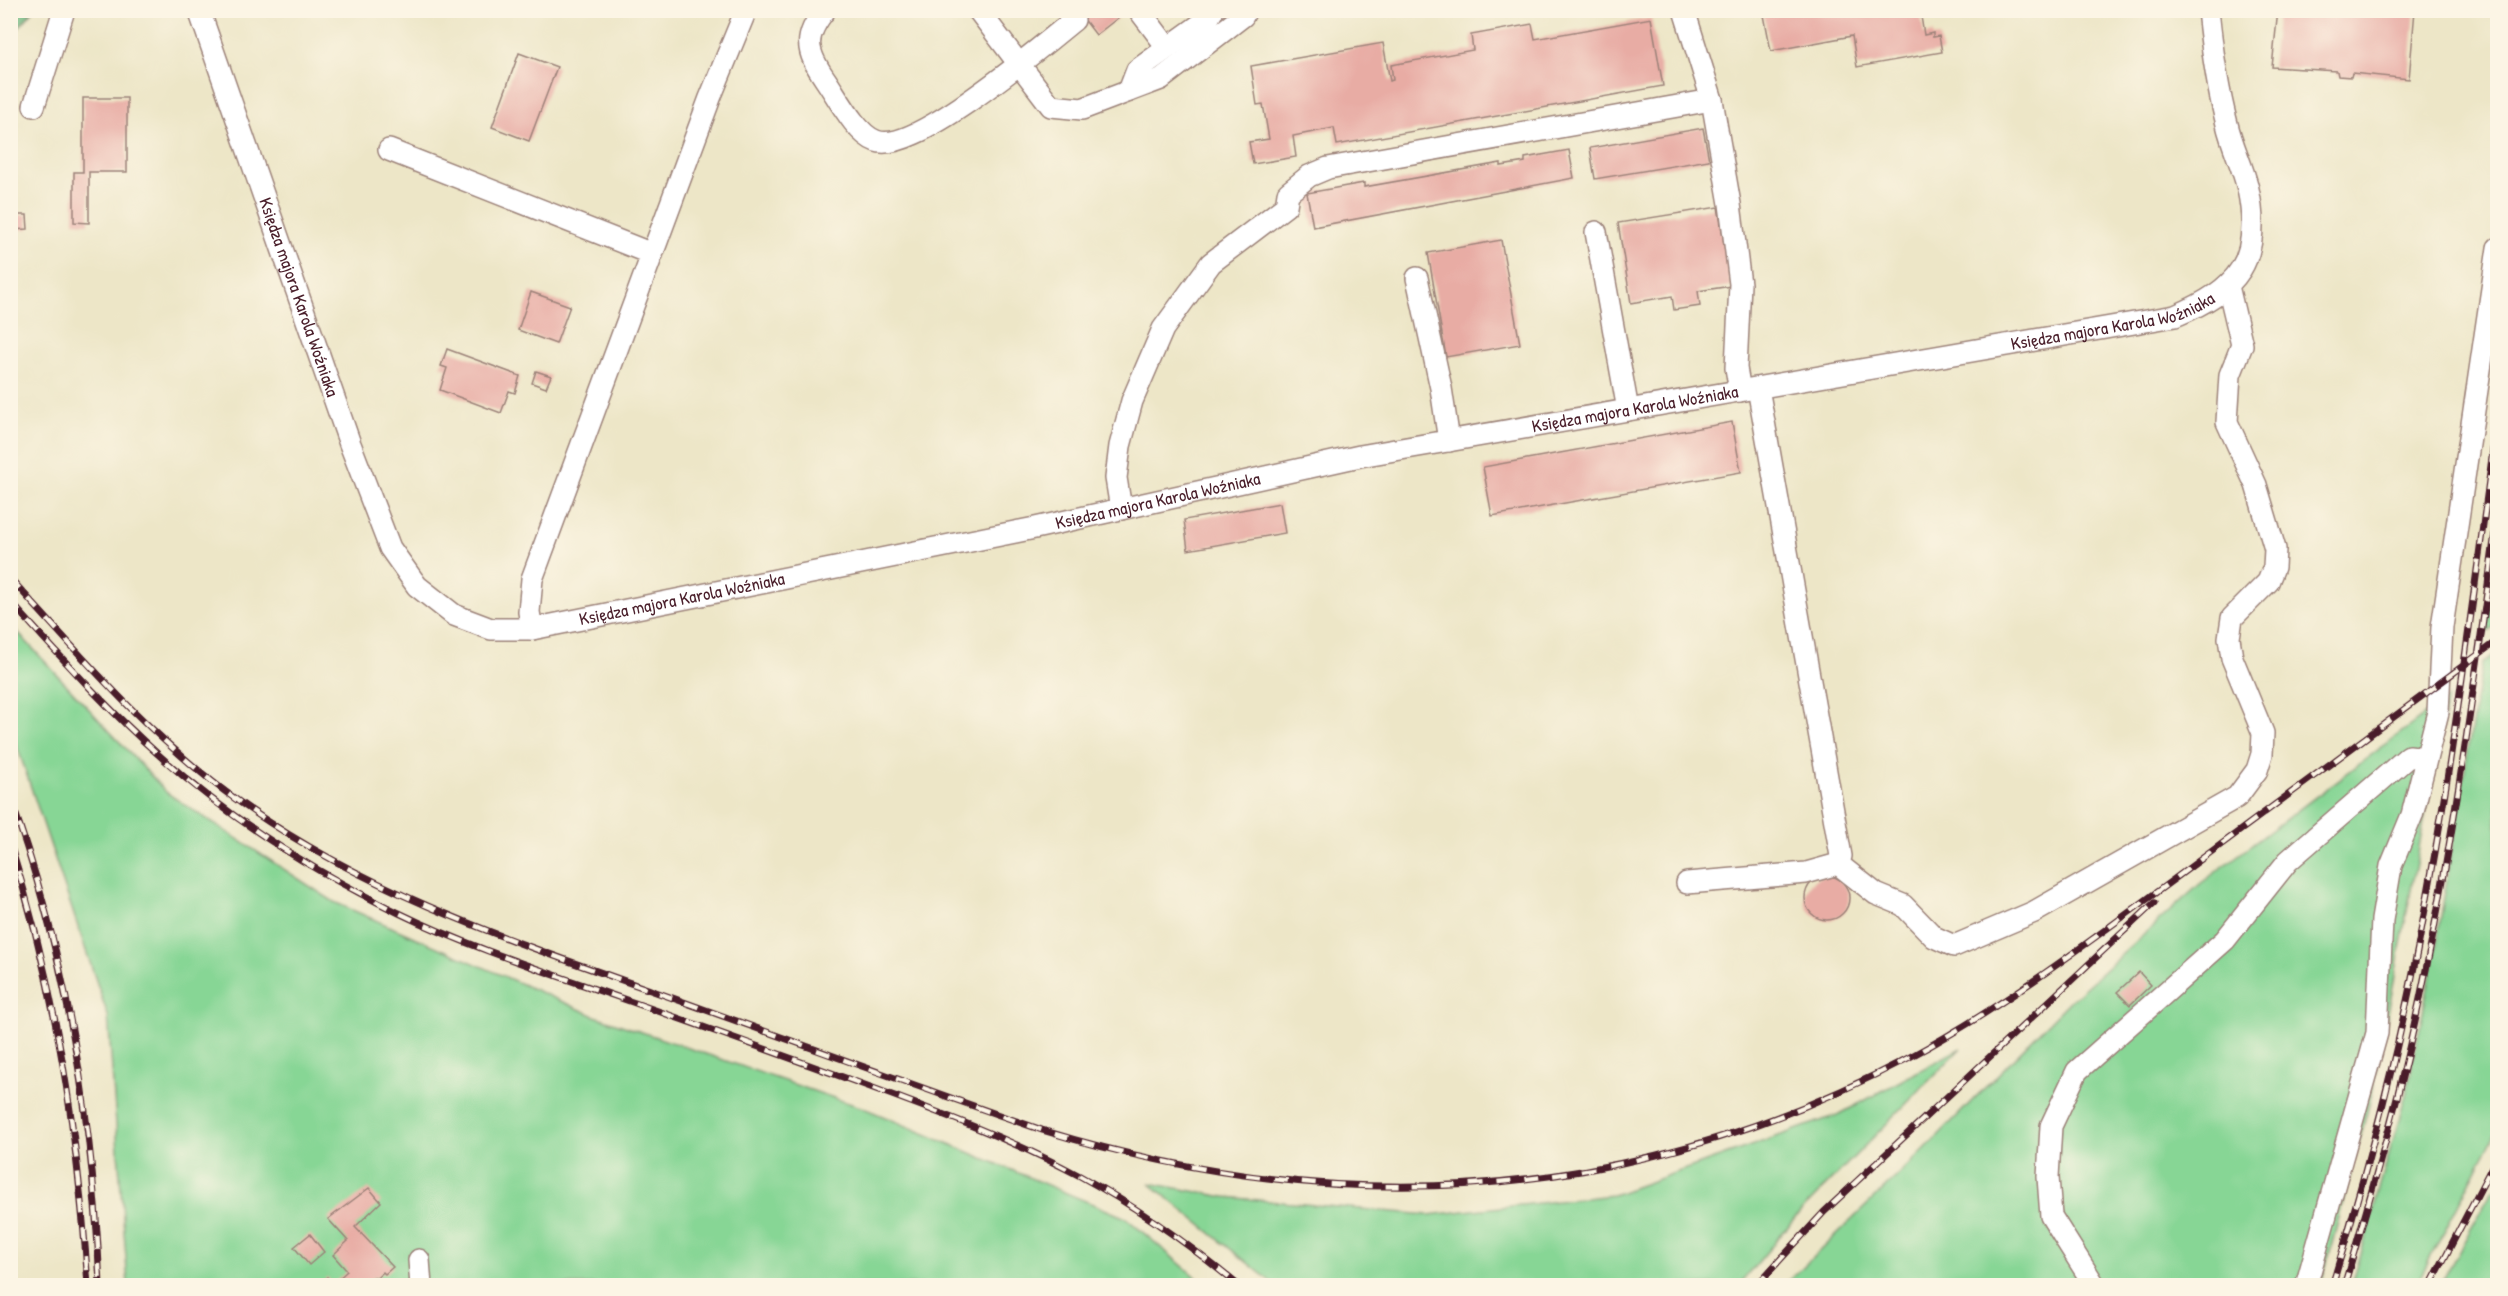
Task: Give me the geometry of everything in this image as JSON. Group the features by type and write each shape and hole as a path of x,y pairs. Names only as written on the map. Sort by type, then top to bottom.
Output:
{"street":[{"path":"34,106 64,10"},
{"name":"Księdza majora Karola Woźniaka","path":"199,10 350,444 390,548 417,586 454,615 491,629 532,629 1121,509 1360,456 2175,316 2207,303 2228,285 2242,269 2252,242 2253,223 2248,188 2227,125 2214,63 2208,10"},
{"path":"532,629 529,612 532,579 710,98 746,10"},
{"path":"825,10 813,26 809,43 812,60 864,136 878,142 892,143 950,115 1018,64 1074,20 1067,10"},
{"path":"978,10 1051,106 1082,109 1161,79 1243,16 1246,10"},
{"path":"1139,10 1167,47"},
{"path":"1129,91 1137,70 1208,19 1213,10"},
{"path":"1684,10 1713,100 1740,284 1736,368 1749,389 1841,856 1838,864"},
{"path":"1121,509 1116,478 1120,446 1131,401 1163,329 1211,263 1286,206 1288,192 1309,176 1328,168 1713,100"},
{"path":"389,150 652,254"},
{"path":"1596,232 1628,410"},
{"path":"2306,1286 2377,1033 2382,920 2387,887 2391,866 2412,815 2438,712 2442,627 2498,248"},
{"path":"1417,278 1441,388 1449,441"},
{"path":"1838,864 1876,894 1903,905 1934,938 1954,946 2034,912 2237,797 2257,770 2262,754 2263,733 2232,658 2229,638 2232,618 2268,582 2274,567 2275,549 2256,485 2227,422 2230,375 2242,345 2228,285"},
{"path":"2095,1286 2051,1216 2048,1177 2051,1126 2077,1071 2225,940 2288,861 2409,756 2425,758"},
{"path":"1687,883 1806,873 1838,864"},
{"path":"419,1260 422,1286"}],"green space":[{"path":"10,11 33,11 11,37 10,37"},
{"path":"2497,558 2497,624 2486,632"},
{"path":"10,624 167,793 334,902 595,1016 866,1109 1126,1218 1205,1285 128,1285 108,1016 11,728"},
{"path":"2497,653 2497,1130 2416,1285 2352,1285 2407,1091 2435,953 2482,664"},
{"path":"2447,698 2375,1082 2321,1285 1783,1286 1920,1154 2069,1002 2200,884"},
{"path":"1961,1048 1801,1211 1739,1285 1275,1285 1149,1183 1225,1197 1428,1215 1613,1195 1840,1114"},
{"path":"2493,1189 2498,1191 2497,1285 2440,1285"}],"building":[{"path":"1077,10 1128,10 1096,35"},
{"path":"1763,10 1920,10 1924,35 1933,33 1933,37 1939,36 1942,52 1857,67 1852,36 1771,51"},
{"path":"2278,10 2415,10 2409,79 2352,73 2351,77 2338,76 2337,71 2272,67"},
{"path":"1651,18 1663,86 1337,145 1334,128 1293,136 1296,157 1253,164 1249,142 1269,139 1263,104 1257,105 1251,66 1383,43 1390,81 1393,80 1391,65 1473,50 1471,35 1532,24 1535,39"},
{"path":"519,53 557,67 529,141 492,127"},
{"path":"83,98 127,98 127,172 89,172 89,223 74,222 74,172 83,172"},
{"path":"1703,128 1709,160 1595,179 1590,148"},
{"path":"1569,150 1574,178 1313,227 1307,193 1364,183 1364,187 1501,163 1501,166 1525,162 1525,158"},
{"path":"1718,207 1731,286 1698,291 1700,306 1674,310 1672,296 1631,303 1618,223"},
{"path":"10,215 27,215 28,229 10,230"},
{"path":"1501,240 1520,344 1446,357 1428,253"},
{"path":"531,292 570,306 556,344 518,330"},
{"path":"447,349 520,376 515,393 509,391 501,413 440,390 447,368 441,366"},
{"path":"536,371 551,376 546,388 532,383"},
{"path":"1732,422 1741,472 1492,516 1483,467"},
{"path":"1280,503 1285,533 1188,550 1184,520"},
{"path":"1827,876 1843,882 1849,898 1843,914 1827,920 1811,914 1805,898 1811,882"},
{"path":"2139,972 2151,985 2130,1005 2117,992"},
{"path":"369,1188 381,1202 355,1227 393,1267 376,1279 374,1277 365,1286 318,1286 327,1277 333,1284 347,1271 333,1255 348,1241 328,1219"},
{"path":"310,1234 324,1252 309,1265 294,1247"}],"railway":[{"path":"2332,1286 2380,1118 2418,947 2452,747 2498,413"},
{"path":"2344,1286 2395,1105 2424,978 2460,779 2498,511"},
{"path":"10,578 119,697 209,779 289,835 388,888 545,953 1042,1130 1153,1159 1264,1178 1374,1186 1482,1183 1590,1169 1697,1144 1803,1107 1908,1058 1978,1017 2079,949 2498,640"},
{"path":"10,601 102,700 140,738 187,779 244,823 335,880 399,913 478,947 890,1094 1027,1150 1080,1176 1142,1213 1201,1255 1239,1286"},
{"path":"10,798 47,917 74,1038 91,1161 100,1286"},
{"path":"10,844 40,953 63,1062 78,1173 88,1286"},
{"path":"1756,1286 1824,1212 2154,903"},
{"path":"2430,1286 2498,1155"}]}
